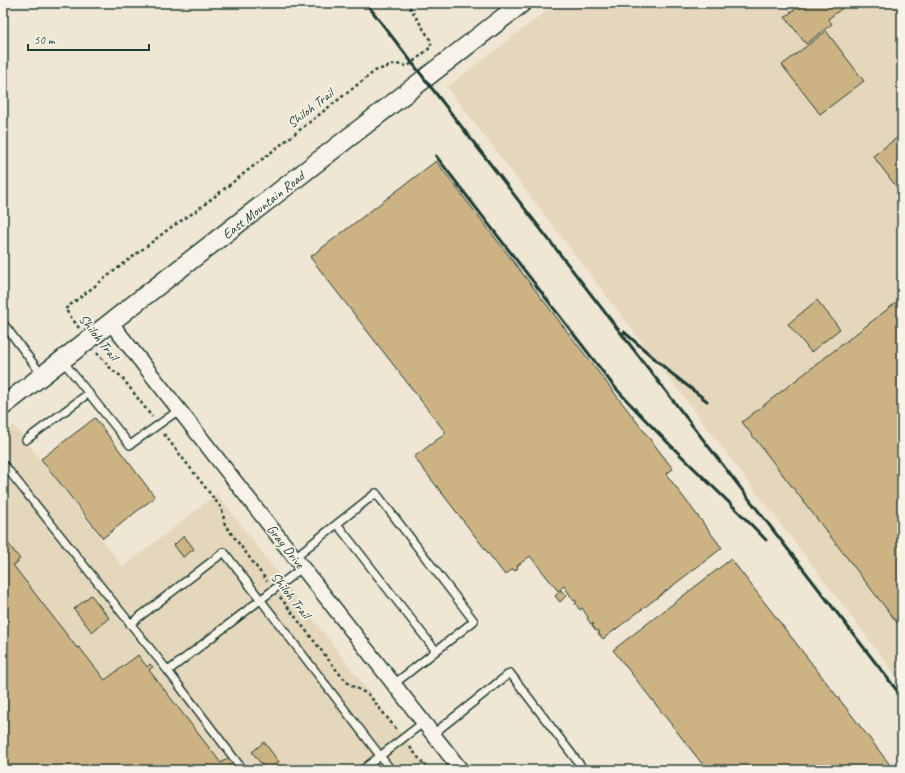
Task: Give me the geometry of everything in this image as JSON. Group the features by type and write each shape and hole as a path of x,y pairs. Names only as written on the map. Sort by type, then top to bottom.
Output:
{"street":[{"name":"East Mountain Road","path":"3,406 522,3"},
{"name":"Gray Drive","path":"111,323 461,770"}],"lane":[{"path":"3,323 42,376"},
{"path":"62,360 130,446 179,410"},
{"path":"26,440 89,393"},
{"path":"3,467 5,466 168,671 243,770"},
{"path":"168,671 275,590 299,562 337,524 376,493 474,621 394,684"},
{"path":"337,524 436,651"},
{"path":"130,624 224,552 391,770"},
{"path":"433,734 510,673 584,770"},
{"path":"362,770 424,722"}],"path":[{"name":"Shiloh Trail","path":"407,3 431,41 431,46 408,66 395,64 375,71 196,211 170,228 65,309 106,363 121,376 222,509 225,525 338,672 348,684 369,695 428,770"}],"shaded area":[{"path":"557,3 902,3 902,683 447,87"},
{"path":"14,425 123,567 217,494 429,770 3,770 3,434"}],"building":[{"path":"803,3 849,3 828,19 832,24 806,44 785,17"},
{"path":"826,31 864,81 820,114 782,65"},
{"path":"902,134 902,194 873,156"},
{"path":"436,161 673,469 666,474 722,548 603,639 598,633 600,632 598,630 596,631 592,625 594,624 591,624 582,608 580,610 575,603 577,602 575,600 574,601 564,586 558,591 530,556 517,566 518,568 515,571 513,569 505,575 414,457 446,433 310,257"},
{"path":"902,298 902,629 742,422"},
{"path":"817,300 840,329 811,352 788,324"},
{"path":"95,418 155,497 103,538 41,459"},
{"path":"184,536 194,549 183,557 174,545"},
{"path":"3,537 20,559 17,561 18,563 13,565 77,648 79,647 105,680 138,655 147,667 150,664 153,667 149,670 221,763 229,757 233,762 225,769 226,770 3,770"},
{"path":"731,559 894,770 707,770 613,650"},
{"path":"561,590 566,596 560,602 555,596"},
{"path":"91,595 109,618 92,632 74,609"},
{"path":"264,742 279,762 268,770 266,770 252,752"}],"railway":[{"path":"366,3 902,697"},
{"path":"436,156 613,385 650,425 766,540"},
{"path":"624,332 671,373 707,401"}]}
